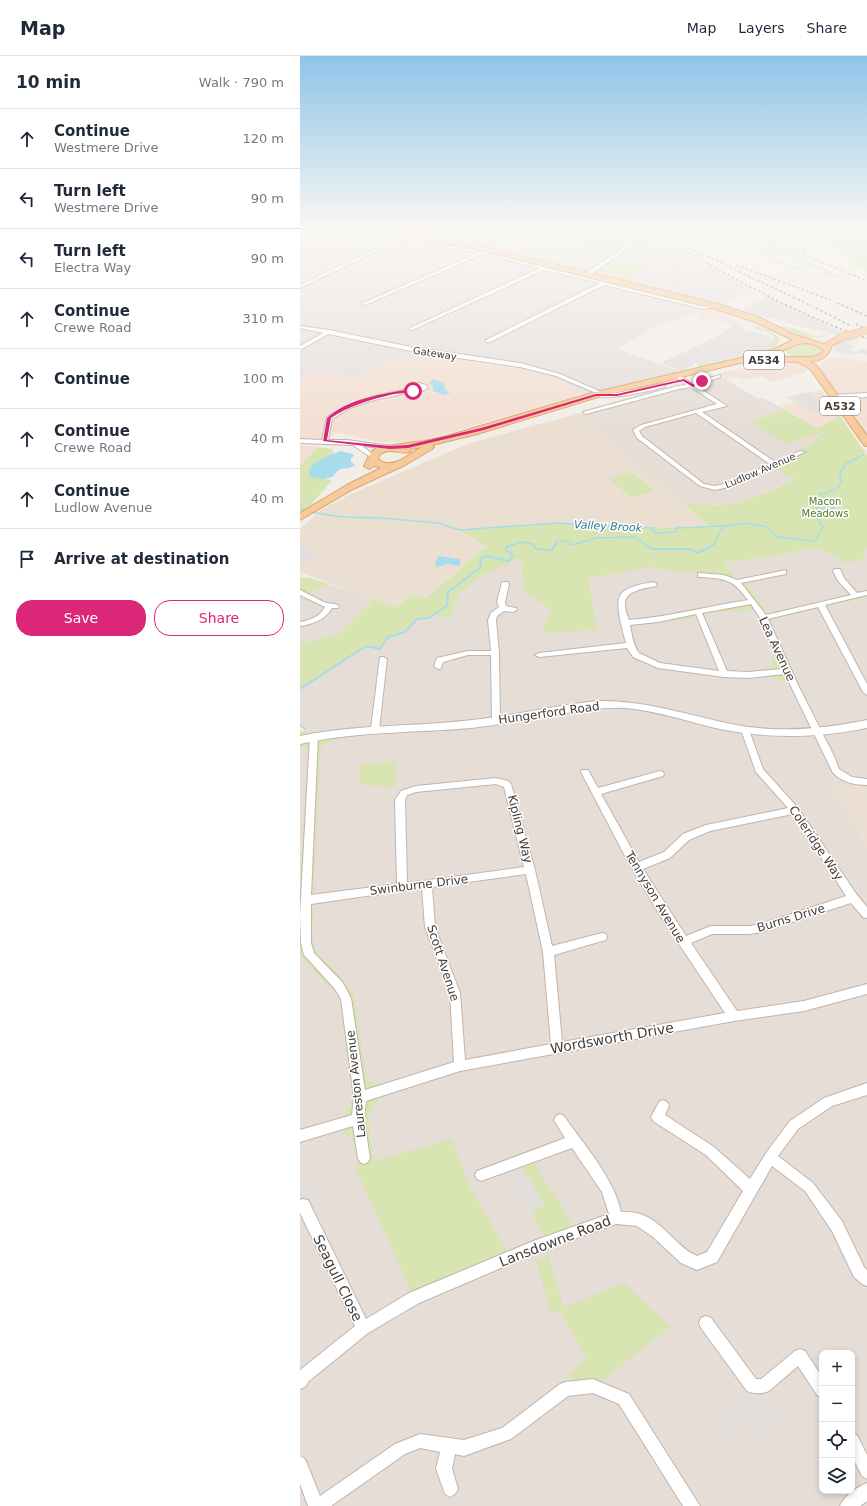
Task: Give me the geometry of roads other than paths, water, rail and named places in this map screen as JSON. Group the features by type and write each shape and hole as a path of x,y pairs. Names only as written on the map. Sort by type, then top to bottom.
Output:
{"main road":[{"path":"663,295 715,306 758,320 789,336 804,341 821,344 824,352 814,368"},
{"path":"741,315 777,332 783,338 783,348"},
{"name":"A534","path":"350,487 352,483 363,474 378,451 430,442 600,397 749,362 771,359 798,360 824,352 828,344 840,338 867,330"},
{"name":"A534","path":"303,516 350,487 405,462 433,445 502,429 600,397 662,386 681,378 753,358 783,348 792,343 840,338"},
{"name":"A534","path":"783,348 785,355 798,360"},
{"name":"A532","path":"798,360 814,368 833,398 867,443"},
{"path":"394,448 408,450 411,457"},
{"path":"373,458 379,465 394,466"}],"street":[{"path":"375,295 381,296"},
{"path":"365,304 384,295"},
{"path":"412,328 485,295"},
{"path":"488,341 581,295"},
{"name":"Gateway","path":"300,327 329,331 411,349 520,365 570,380 600,397"},
{"path":"300,348 329,331"},
{"path":"586,412 679,387 693,386 702,381 718,376"},
{"name":"Ludlow Avenue","path":"681,378 722,405 642,426 636,430 640,437 702,484 714,488 727,486 802,452"},
{"path":"325,441 329,418 340,410 355,403 411,390"},
{"path":"833,398 867,395"},
{"path":"698,412 774,464"},
{"path":"300,441 325,441 394,448"},
{"path":"353,444 367,451 373,458"},
{"path":"701,574 716,576 736,582 783,572"},
{"path":"841,573 841,579 856,596"},
{"name":"Lea Avenue","path":"736,582 764,618 816,732 830,755 836,770 844,778 867,782"},
{"path":"503,608 500,602 505,584"},
{"path":"649,584 634,589 624,595 621,603 630,645 636,655 658,665 724,674 748,675 788,671"},
{"path":"300,592 324,605 332,606 326,614 308,623 300,624"},
{"path":"764,618 867,593"},
{"path":"626,623 658,620 718,607 752,602"},
{"path":"821,605 867,692"},
{"path":"496,721 495,653 492,620 494,615 503,608 513,610"},
{"path":"698,611 724,674"},
{"path":"545,652 630,645"},
{"path":"438,661 468,653 495,653"},
{"path":"375,729 383,659"},
{"name":"Hungerford Road","path":"300,740 314,736 375,729 496,721 583,705 626,705 646,707 721,726 770,732 816,732 867,724"},
{"name":"Coleridge Way","path":"745,730 759,770 795,810 853,898 867,914"},
{"name":"Laureston Avenue","path":"314,736 307,900 303,917 306,943 309,955 339,986 346,998 360,1097 358,1119 364,1158"},
{"name":"Tennyson Avenue","path":"585,772 628,853 683,942 734,1016"},
{"path":"596,792 660,774"},
{"name":"Kipling Way","path":"402,887 400,800 404,793 416,789 496,781 505,783 510,790 530,870 548,952 557,1048"},
{"path":"637,867 667,855 686,837 696,832 795,810"},
{"name":"Swinburne Drive","path":"307,900 530,870"},
{"name":"Scott Avenue","path":"427,884 430,927 455,993 460,1066"},
{"name":"Burns Drive","path":"683,942 711,930 750,930 761,928 853,898"},
{"path":"548,952 602,937"},
{"name":"Wordsworth Drive","path":"360,1097 460,1066 734,1016 804,1006 867,989"},
{"name":"Lansdowne Road","path":"300,1382 304,1376 363,1328 416,1297 536,1247 616,1218 639,1220 658,1232 686,1258 697,1263 712,1257 770,1157 794,1125 828,1102 867,1089"},
{"path":"663,1106 657,1117 710,1151 751,1189"},
{"path":"300,1136 358,1119"},
{"path":"560,1120 607,1188 613,1203 616,1218"},
{"path":"481,1175 574,1140"},
{"path":"770,1157 809,1187 837,1226 859,1272 867,1279"},
{"name":"Seagull Close","path":"303,1205 363,1328"},
{"path":"706,1323 752,1386 764,1386 800,1356 819,1386"},
{"path":"300,1464 317,1506 400,1449 420,1441 449,1447 464,1448 506,1434 565,1390 594,1386 624,1399 692,1506"},
{"path":"855,1446 867,1471"},
{"path":"449,1447 444,1469 450,1489"},
{"path":"848,1506 867,1491"}],"water":[{"path":"432,380 444,383 445,390 450,393 445,395 433,391 433,387 430,383"},
{"path":"341,451 353,454 354,456 351,459 351,462 355,465 349,468 340,469 332,477 323,479 310,477 310,469 313,465"},
{"path":"439,556 459,559 461,563 458,566 449,564 436,567 435,562"}],"waterway":[{"name":"Valley Brook","path":"725,526 746,523 767,527 776,537 816,541 823,527 816,515 818,507 831,510 833,508 832,504 820,494 837,489 841,482 840,473 846,464 863,455"},
{"name":"Valley Brook","path":"300,508 316,513 342,517 383,518 438,523 460,530 556,523 652,528 655,533 676,532 676,528 725,526"},
{"path":"711,546 715,544 719,533 725,526"},
{"path":"554,547 557,541 568,541 572,545 597,538 635,537 649,547"},
{"path":"507,547 521,542 533,544 535,547"},
{"path":"300,689 366,646 380,649 388,637 405,632 417,619 428,618 447,606 448,592 481,567 480,559 487,556 509,561 513,555 506,550 507,546"},
{"path":"534,546 536,549 552,550 554,546"},
{"path":"647,546 651,549 689,549 698,553 711,546"},
{"path":"300,725 305,729"}],"railway":[{"path":"766,295 781,303 851,333"},
{"path":"788,295 812,306"},
{"path":"817,295 831,300"},
{"path":"837,303 867,316"},
{"path":"816,308 849,325"},
{"path":"856,324 866,329"},
{"path":"857,335 867,338"}],"park label":[{"name":"Macon Meadows","path":"825,506"}]}
